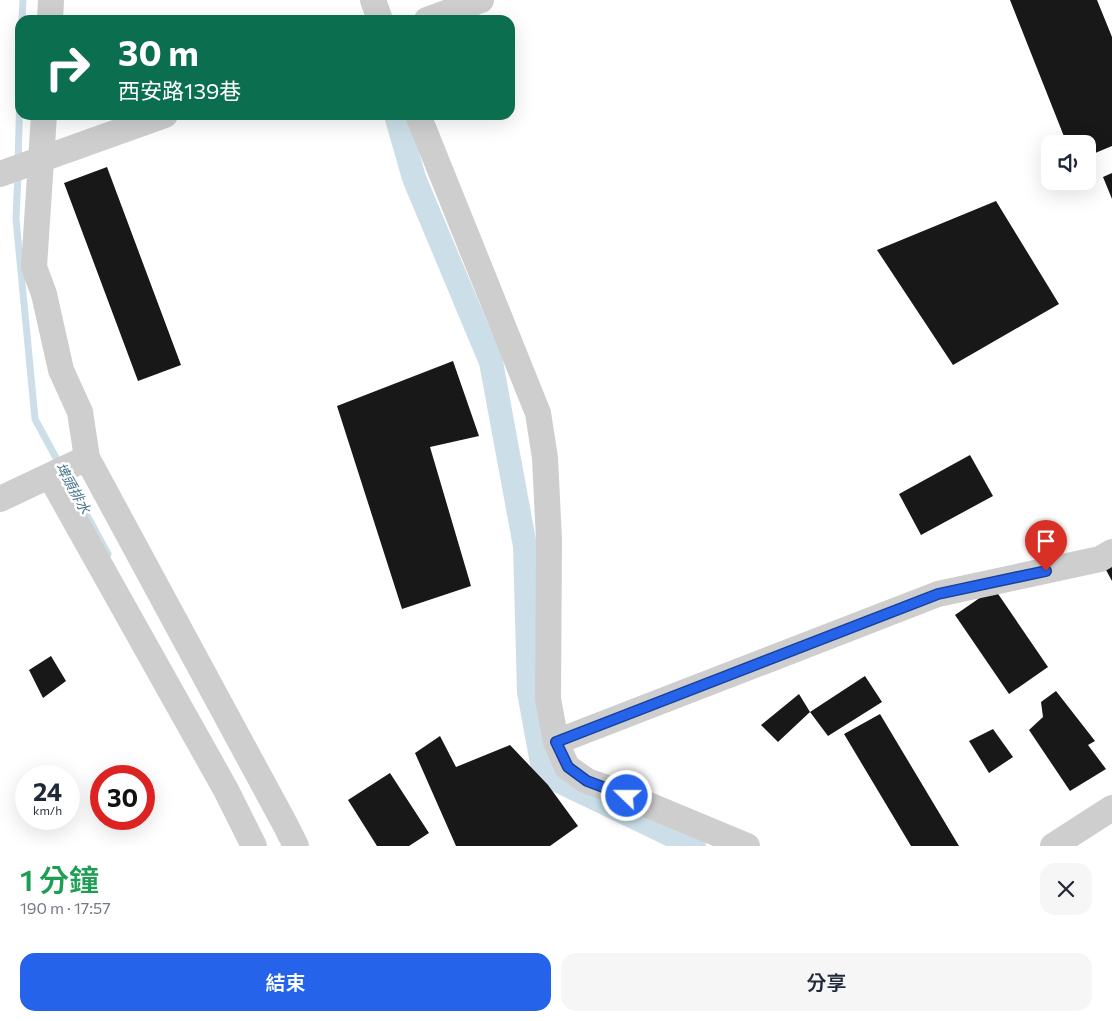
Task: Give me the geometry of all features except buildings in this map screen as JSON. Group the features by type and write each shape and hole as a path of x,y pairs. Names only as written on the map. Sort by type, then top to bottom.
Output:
{"street":[{"path":"50,15 51,0"},
{"path":"373,0 378,15"},
{"path":"440,15 481,0"},
{"path":"44,120 34,267 44,294 61,370 80,412 87,458 291,836 249,845 226,790 50,476"},
{"path":"2,173 151,120"},
{"path":"420,120 538,413 545,458 549,540 548,699 556,742 568,767 587,781 747,846"},
{"path":"0,499 87,458"},
{"path":"556,742 938,594 1100,559 1112,552"},
{"path":"1053,846 1112,808"}],"waterway":[{"name":"埤頭排水","path":"22,15 23,0"},
{"name":"埤頭排水","path":"18,163 19,120"},
{"path":"397,120 414,178 491,362 525,546 529,692 544,774 694,846"},
{"name":"埤頭排水","path":"18,174 16,219 35,419 108,554"}],"route":[{"path":"627,796 587,781 568,767 556,742 938,594 1046,571"}]}
